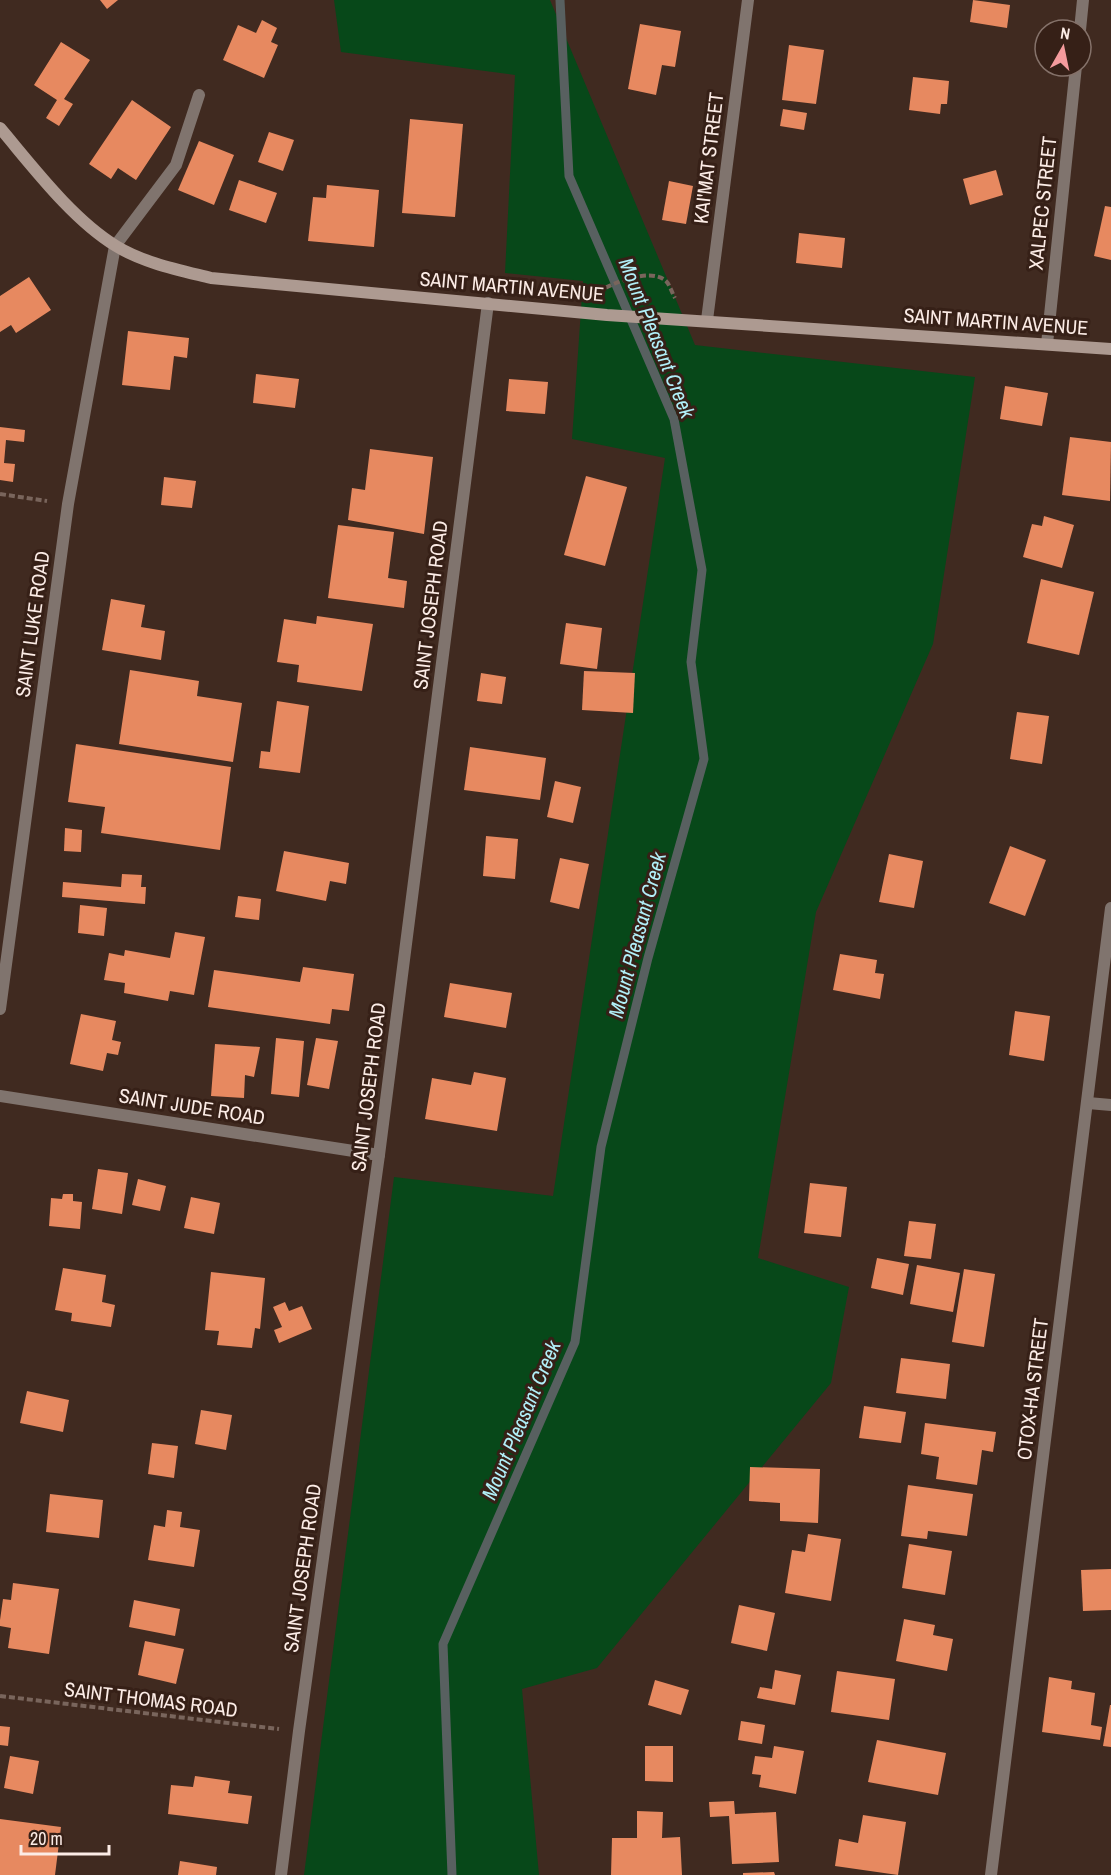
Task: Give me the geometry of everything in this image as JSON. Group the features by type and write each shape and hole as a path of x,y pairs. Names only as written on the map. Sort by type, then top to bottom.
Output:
{"street":[{"name":"KAI'MAT STREET","path":"707,320 748,0"},
{"path":"1081,18 1083,0"},
{"name":"XALPEC STREET","path":"1047,344 1075,78"},
{"path":"115,246 176,165 200,95"},
{"name":"SAINT MARTIN AVENUE","path":"0,128 76,213 115,246 159,265 211,278 607,315 1111,349"},
{"name":"SAINT LUKE ROAD","path":"0,1009 68,504 115,246"},
{"name":"SAINT JOSEPH ROAD","path":"281,1875 298,1731 379,1155 488,303"},
{"name":"OTOX-HA STREET","path":"991,1875 1111,908"},
{"name":"SAINT JUDE ROAD","path":"0,1096 379,1155"},
{"path":"1088,1103 1111,1105"}],"path":[{"path":"601,290 642,276 658,276 667,282 692,320"},
{"path":"0,494 68,504"},
{"name":"SAINT THOMAS ROAD","path":"0,1696 298,1731"}],"green space":[{"path":"334,0 550,0 695,345 975,377 933,644 816,912 758,1258 849,1287 831,1383 597,1668 522,1689 539,1875 304,1875 394,1177 553,1196 665,458 572,439 583,281 505,273 515,75 341,52"}],"building":[{"path":"100,0 118,0 107,9"},
{"path":"973,0 1010,5 1007,28 970,22"},
{"path":"262,20 277,28 271,42 278,45 264,78 223,60 238,25 256,33"},
{"path":"640,24 681,31 675,67 662,65 656,95 628,89"},
{"path":"61,42 90,60 64,99 73,104 59,126 46,118 57,100 34,85"},
{"path":"789,45 824,50 816,104 782,100"},
{"path":"913,77 949,81 947,104 941,104 940,114 909,110"},
{"path":"132,100 171,127 136,180 118,168 111,179 89,164"},
{"path":"783,109 807,113 804,130 780,126"},
{"path":"410,119 463,124 455,217 402,213"},
{"path":"269,132 294,140 283,171 258,162"},
{"path":"199,141 234,155 214,205 178,190"},
{"path":"996,170 1003,195 970,205 963,179"},
{"path":"239,180 277,193 266,223 229,210"},
{"path":"669,181 693,186 686,224 662,220"},
{"path":"327,185 379,190 374,247 308,241 313,197 326,198"},
{"path":"1105,206 1111,207 1111,260 1094,256"},
{"path":"799,233 845,238 842,268 796,263"},
{"path":"29,277 51,310 16,333 11,325 0,332 0,296"},
{"path":"128,331 189,338 187,358 174,356 170,390 122,385"},
{"path":"256,374 299,379 295,408 253,403"},
{"path":"509,379 548,382 545,414 506,411"},
{"path":"1005,386 1048,393 1042,426 1000,419"},
{"path":"0,427 25,430 24,442 6,440 4,463 15,464 13,482 0,480"},
{"path":"1070,437 1111,442 1110,501 1062,495"},
{"path":"370,449 433,457 424,534 348,520 352,488 365,490"},
{"path":"586,476 627,487 605,566 564,555"},
{"path":"164,477 196,481 192,508 161,505"},
{"path":"1044,516 1074,525 1062,568 1023,557 1032,524 1042,526"},
{"path":"338,525 394,532 388,578 407,581 404,608 328,598"},
{"path":"1041,579 1094,592 1079,655 1027,643"},
{"path":"111,599 145,605 141,627 165,631 161,660 102,650"},
{"path":"317,616 373,624 362,691 297,682 299,665 277,662 284,619 316,624"},
{"path":"566,623 602,628 597,669 560,664"},
{"path":"130,670 199,681 197,696 242,703 233,762 119,744"},
{"path":"584,671 635,673 633,713 582,710"},
{"path":"481,673 506,677 502,704 477,701"},
{"path":"277,701 309,706 300,773 259,768 261,751 270,752"},
{"path":"1017,712 1049,716 1042,764 1010,759"},
{"path":"76,744 231,767 220,850 101,833 105,807 68,802"},
{"path":"470,747 546,758 540,800 464,790"},
{"path":"555,781 581,787 573,823 547,817"},
{"path":"65,828 82,830 81,852 64,851"},
{"path":"486,836 518,839 515,879 483,876"},
{"path":"1010,846 1046,860 1025,916 989,903"},
{"path":"284,851 349,863 346,884 330,881 326,901 276,891"},
{"path":"889,854 923,861 914,908 879,902"},
{"path":"560,858 589,864 579,909 550,902"},
{"path":"122,874 142,875 141,887 146,887 145,904 62,897 63,882 121,887"},
{"path":"238,896 261,899 259,920 235,917"},
{"path":"80,905 107,908 104,936 78,933"},
{"path":"175,932 205,937 194,995 170,991 168,1001 124,993 125,983 104,980 109,953 124,956 125,950 170,958"},
{"path":"840,954 877,960 875,973 884,974 880,999 833,990"},
{"path":"303,967 354,974 349,1011 332,1009 330,1024 208,1007 214,970 300,982"},
{"path":"450,983 512,993 506,1028 444,1017"},
{"path":"1015,1011 1050,1016 1044,1061 1009,1055"},
{"path":"81,1014 116,1021 112,1040 121,1042 118,1055 107,1053 103,1071 70,1064"},
{"path":"276,1038 304,1041 299,1097 271,1094"},
{"path":"316,1038 338,1041 329,1089 307,1085"},
{"path":"215,1044 260,1047 254,1077 245,1075 244,1098 211,1096"},
{"path":"474,1072 506,1078 497,1131 425,1119 432,1078 471,1085"},
{"path":"98,1169 128,1173 122,1214 92,1209"},
{"path":"138,1179 166,1186 160,1211 132,1205"},
{"path":"810,1183 847,1187 841,1237 804,1233"},
{"path":"63,1194 73,1194 73,1201 82,1202 80,1229 49,1226 51,1198 62,1199"},
{"path":"191,1197 220,1203 214,1234 184,1228"},
{"path":"909,1221 936,1224 931,1259 904,1256"},
{"path":"877,1258 909,1264 903,1295 871,1288"},
{"path":"917,1265 960,1273 953,1312 910,1304"},
{"path":"63,1268 106,1275 102,1302 115,1305 111,1327 71,1321 72,1313 55,1310"},
{"path":"964,1269 995,1274 984,1347 952,1342"},
{"path":"211,1272 265,1278 260,1329 255,1328 252,1348 217,1345 219,1331 205,1330"},
{"path":"285,1302 289,1311 302,1306 312,1329 279,1343 274,1330 282,1327 273,1307"},
{"path":"901,1358 950,1364 946,1399 896,1393"},
{"path":"27,1391 69,1400 63,1432 20,1423"},
{"path":"864,1406 906,1412 901,1443 859,1438"},
{"path":"201,1410 232,1415 226,1450 195,1444"},
{"path":"925,1423 996,1432 993,1452 982,1450 977,1485 936,1479 939,1457 921,1454"},
{"path":"152,1443 178,1446 174,1478 148,1474"},
{"path":"750,1467 820,1469 818,1523 780,1521 780,1503 749,1501"},
{"path":"908,1485 973,1494 967,1536 928,1531 927,1539 901,1536"},
{"path":"50,1494 103,1500 99,1538 46,1532"},
{"path":"167,1510 182,1512 180,1527 200,1530 194,1567 148,1560 154,1525 165,1527"},
{"path":"808,1534 841,1539 831,1601 785,1593 792,1550 805,1552"},
{"path":"909,1544 952,1551 945,1595 902,1588"},
{"path":"1111,1569 1111,1610 1083,1611 1081,1570"},
{"path":"13,1583 59,1589 49,1654 8,1648 11,1628 0,1626 0,1620 3,1599 11,1600"},
{"path":"134,1600 180,1609 175,1636 129,1627"},
{"path":"739,1605 775,1613 767,1651 731,1643"},
{"path":"904,1619 935,1625 933,1635 953,1639 947,1671 896,1661"},
{"path":"145,1641 184,1649 176,1684 138,1675"},
{"path":"775,1670 801,1675 795,1705 757,1698 760,1687 772,1689"},
{"path":"837,1671 895,1679 889,1720 831,1712"},
{"path":"1049,1677 1072,1681 1071,1689 1095,1693 1091,1725 1102,1727 1100,1740 1042,1732"},
{"path":"655,1680 689,1690 681,1715 648,1705"},
{"path":"1111,1705 1111,1747 1103,1746"},
{"path":"741,1721 765,1725 762,1744 738,1740"},
{"path":"0,1726 10,1727 8,1746 0,1745"},
{"path":"877,1740 946,1753 938,1795 868,1782"},
{"path":"645,1746 673,1746 673,1782 645,1781"},
{"path":"774,1746 804,1751 796,1794 759,1787 761,1775 752,1774 755,1756 772,1758"},
{"path":"10,1756 39,1761 33,1794 4,1788"},
{"path":"195,1776 230,1781 228,1793 252,1796 248,1824 168,1814 171,1785 193,1787"},
{"path":"734,1801 735,1814 776,1812 779,1862 732,1864 729,1816 710,1817 709,1802"},
{"path":"637,1811 663,1812 662,1838 680,1837 682,1875 611,1875 612,1838 637,1838"},
{"path":"863,1815 906,1822 898,1875 835,1866 839,1839 858,1843"},
{"path":"0,1819 61,1827 55,1875 0,1875"},
{"path":"180,1861 217,1867 216,1875 178,1875"},
{"path":"774,1872 775,1875 743,1875 743,1873"}],"waterway":[{"name":"Mount Pleasant Creek","path":"452,1875 443,1644 575,1342 601,1147 648,958 704,759 691,662 702,570 674,419 569,176 560,0"}]}
